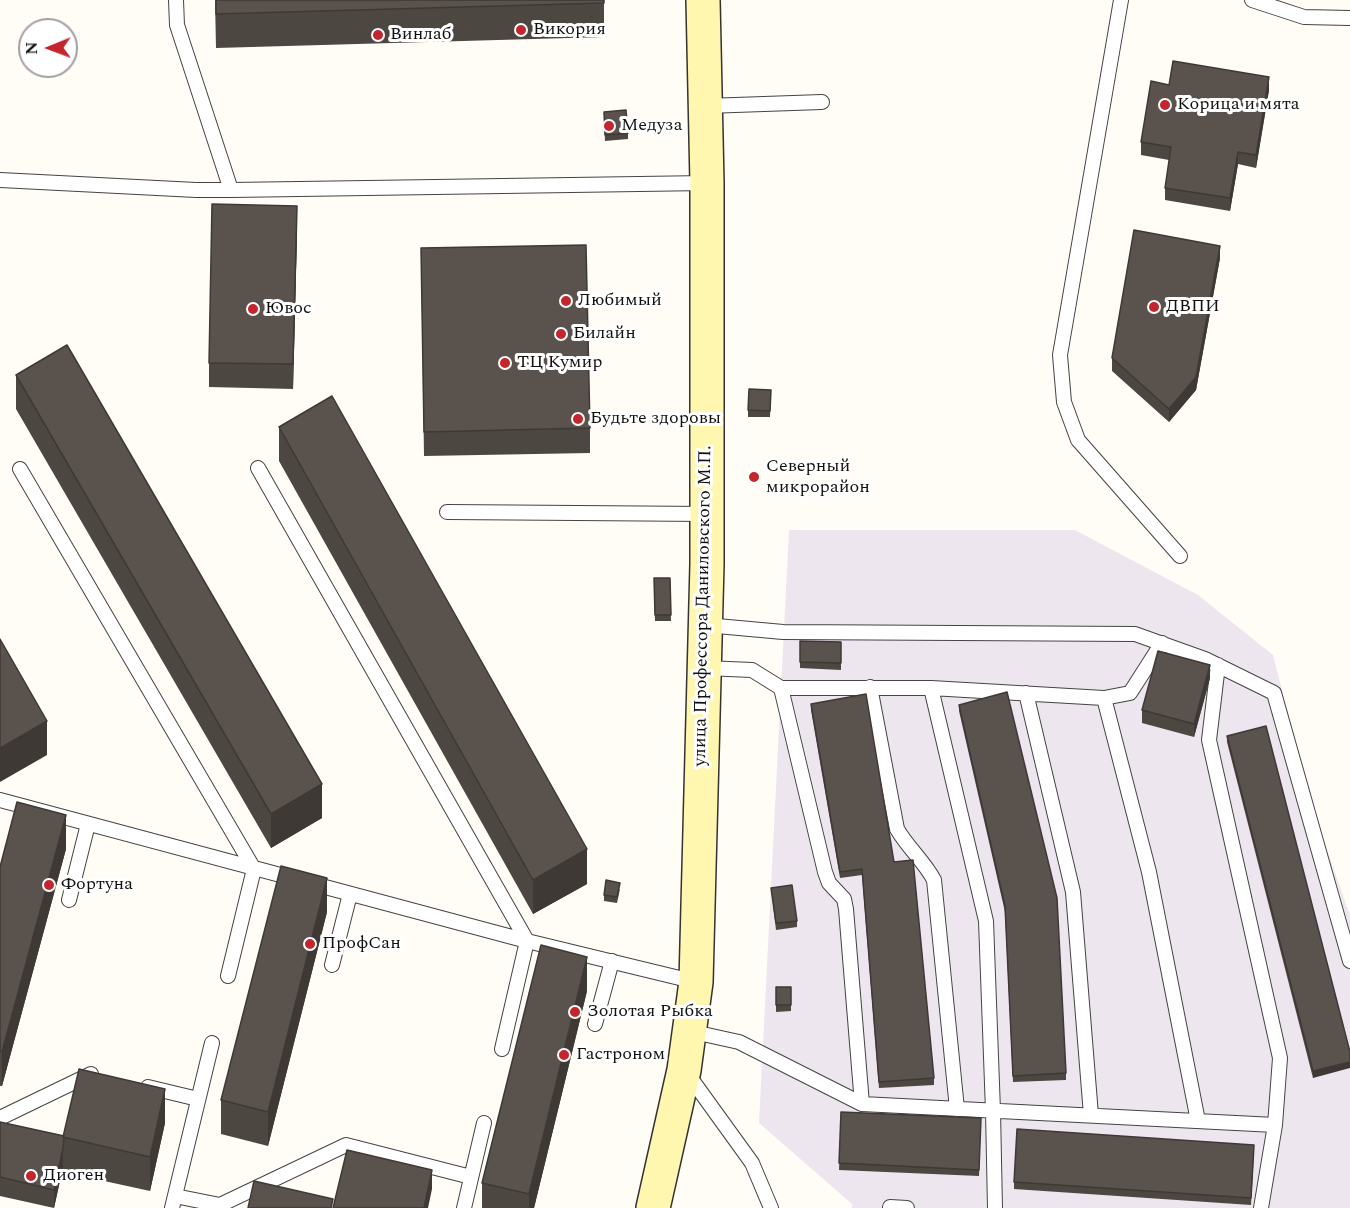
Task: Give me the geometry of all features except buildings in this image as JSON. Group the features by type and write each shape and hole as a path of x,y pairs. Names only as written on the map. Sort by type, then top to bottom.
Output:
{"main road":[{"name":"улица Профессора Даниловского М.П.","path":"653,1208 684,1070 696,982 707,514 707,183 703,0"}],"lane":[{"path":"176,0 177,25 231,190"},
{"path":"1121,0 1060,355 1064,402 1078,440 1180,556"},
{"path":"1252,0 1304,17 1350,18"},
{"path":"706,106 822,102"},
{"path":"0,180 196,190 707,183"},
{"path":"258,468 526,940 502,1049"},
{"path":"20,469 254,869 228,976"},
{"path":"447,512 707,514"},
{"path":"705,625 783,632 1136,634 1218,666 1274,693 1350,961"},
{"path":"704,668 752,670 781,687 931,688 1104,698 1130,693 1162,643"},
{"path":"1218,666 1209,740 1280,1058 1275,1125 1261,1208"},
{"path":"781,687 825,872 829,883 844,899 846,909 862,1104"},
{"path":"870,687 897,829 904,841 927,867 934,880 957,1109"},
{"path":"931,688 986,921 995,1208"},
{"path":"1026,693 1073,892 1090,1115"},
{"path":"1104,698 1149,872 1198,1121"},
{"path":"0,800 254,869 696,982"},
{"path":"69,900 88,824"},
{"path":"332,965 350,894"},
{"path":"595,1024 612,961"},
{"path":"689,1031 739,1042 862,1104 1275,1125"},
{"path":"212,1043 173,1202 220,1204 346,1145 471,1177"},
{"path":"684,1070 752,1163 771,1208"},
{"path":"0,1118 90,1074 101,1077"},
{"path":"134,1084 198,1099"},
{"path":"464,1208 484,1123"},
{"path":"890,1207 907,1208"}],"shaded area":[{"path":"789,530 1075,530 1198,595 1273,655 1314,814 1350,915 1350,1208 852,1208 852,1204 759,1123"}],"place":[{"name":"Викория","path":"521,30"},
{"name":"Винлаб","path":"378,35"},
{"name":"Корица и мята","path":"1165,105"},
{"name":"Медуза","path":"609,126"},
{"name":"Любимый","path":"566,301"},
{"name":"ДВПИ","path":"1154,307"},
{"name":"Ювос","path":"253,309"},
{"name":"Билайн","path":"561,334"},
{"name":"ТЦ Кумир","path":"505,363"},
{"name":"Будьте здоровы","path":"578,419"},
{"name":"Северный микрорайон","path":"754,477"},
{"name":"Фортуна","path":"49,885"},
{"name":"ПрофСан","path":"310,944"},
{"name":"Золотая Рыбка","path":"575,1012"},
{"name":"Гастроном","path":"564,1055"},
{"name":"Диоген","path":"31,1176"}]}
